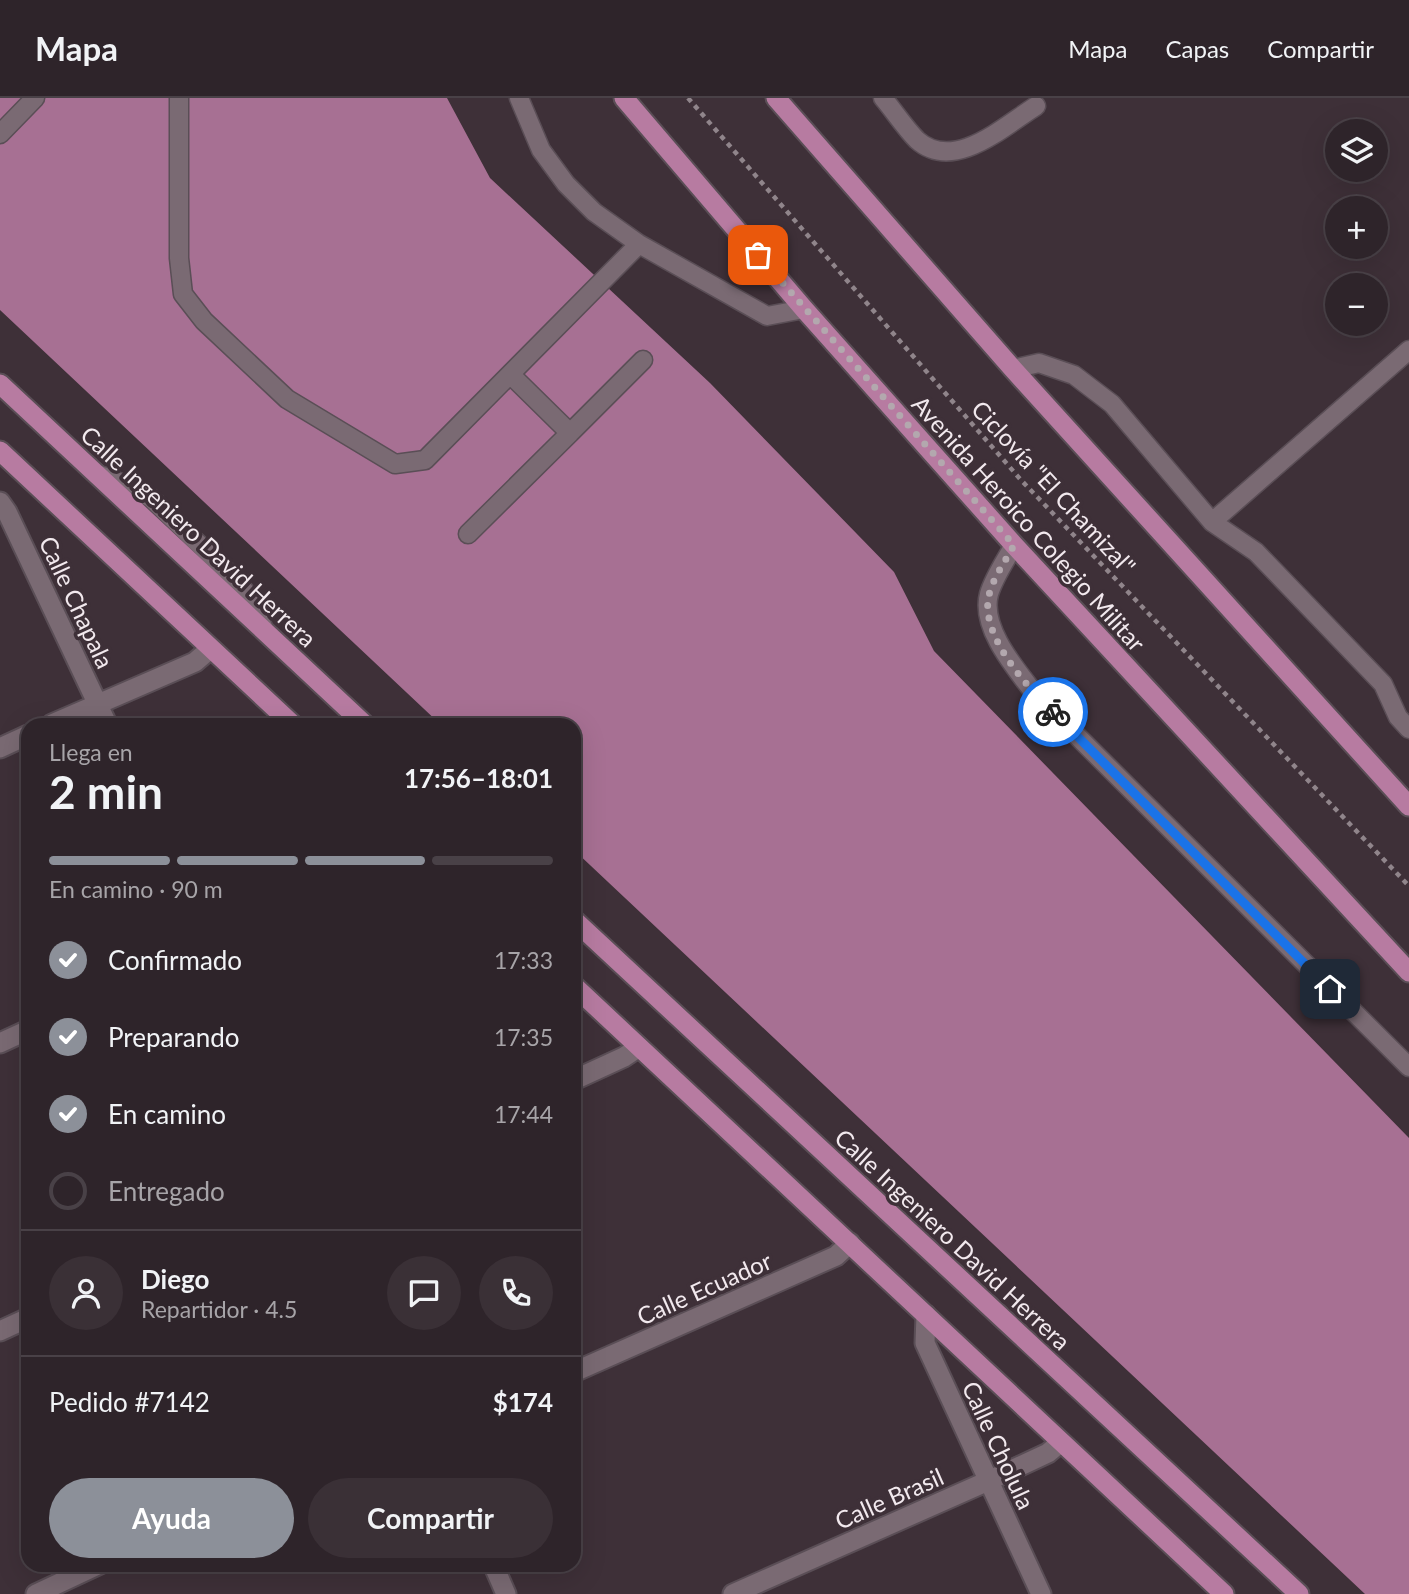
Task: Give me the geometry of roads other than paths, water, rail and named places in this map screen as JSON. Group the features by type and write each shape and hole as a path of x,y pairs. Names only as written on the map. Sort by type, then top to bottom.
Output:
{"main road":[{"name":"Avenida Heroico Colegio Militar","path":"624,98 804,309 1014,545 1409,972"},
{"path":"782,100 1013,369 1409,806"},
{"name":"Calle Ingeniero David Herrera","path":"0,384 358,718"},
{"path":"3,461 285,718"},
{"name":"Calle Ingeniero David Herrera","path":"581,927 1299,1594"},
{"path":"581,993 1224,1594"}],"street":[{"name":"Calle Chapala","path":"0,502 104,718"},
{"path":"66,718 195,662 210,649"},
{"path":"0,748 21,738"},
{"path":"0,1043 21,1033"},
{"path":"581,1077 639,1047"},
{"name":"Calle Ecuador","path":"581,1369 836,1256 850,1243"},
{"name":"Calle Cholula","path":"926,1315 925,1343 1041,1594"},
{"path":"0,1331 21,1321"},
{"name":"Calle Brasil","path":"733,1594 988,1481 1048,1453 1061,1442"},
{"path":"36,1594 83,1572"},
{"path":"496,1572 506,1594"}],"lane":[{"path":"0,134 35,98"},
{"path":"179,98 179,258 183,294 204,321 287,399 395,464 425,460 639,244"},
{"path":"883,98 918,141 940,152 965,150 1036,106"},
{"path":"521,99 541,150 566,184 594,212 639,244 767,316 804,309"},
{"path":"1212,522 1409,350"},
{"path":"468,534 643,360"},
{"path":"1013,369 1039,363 1074,375 1112,404 1212,522 1256,552 1383,684 1398,717 1409,729"},
{"path":"510,375 570,433"},
{"path":"1014,545 989,595 989,618 1005,654 1035,694 1409,1067"}]}
